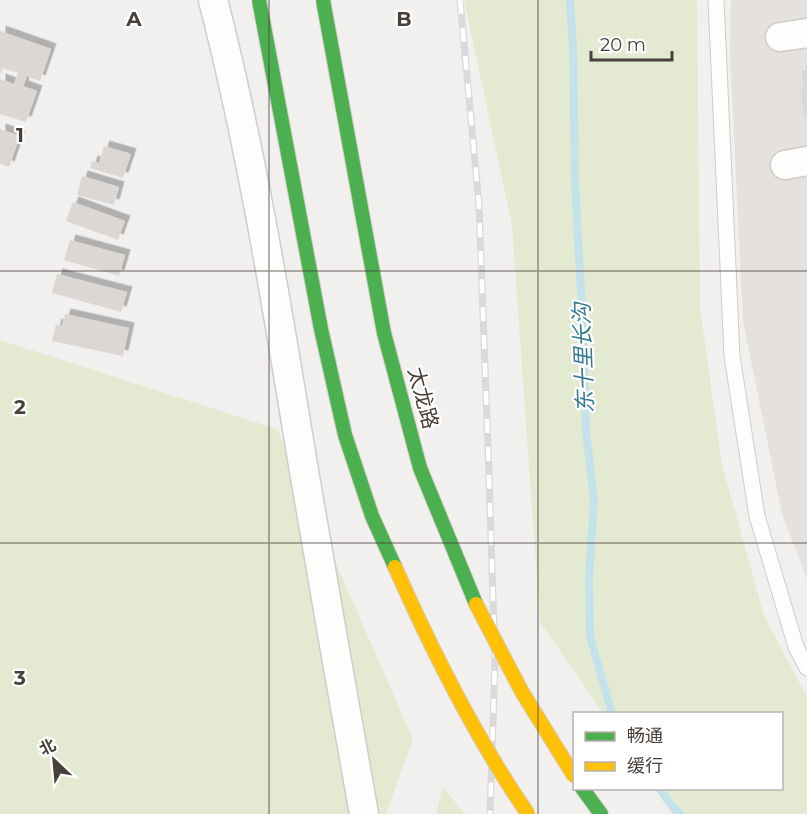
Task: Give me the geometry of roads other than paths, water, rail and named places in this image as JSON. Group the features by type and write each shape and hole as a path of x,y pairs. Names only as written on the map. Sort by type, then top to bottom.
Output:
{"street":[{"path":"213,0 226,51 273,283 364,814"},
{"path":"260,0 321,329 345,435 372,516 428,642 504,779 528,814"},
{"name":"太龙路","path":"322,0 384,333 420,468 471,594 522,692 573,774"},
{"path":"583,790 601,814"}],"lane":[{"path":"716,0 732,356 757,516 796,647 807,668"}],"waterway":[{"name":"东十里长沟","path":"570,0 586,431 594,500 589,578 590,636 611,712"},
{"name":"东十里长沟","path":"660,790 680,814"}],"railway":[{"path":"460,0 479,205 489,475 495,661 490,814"}]}
